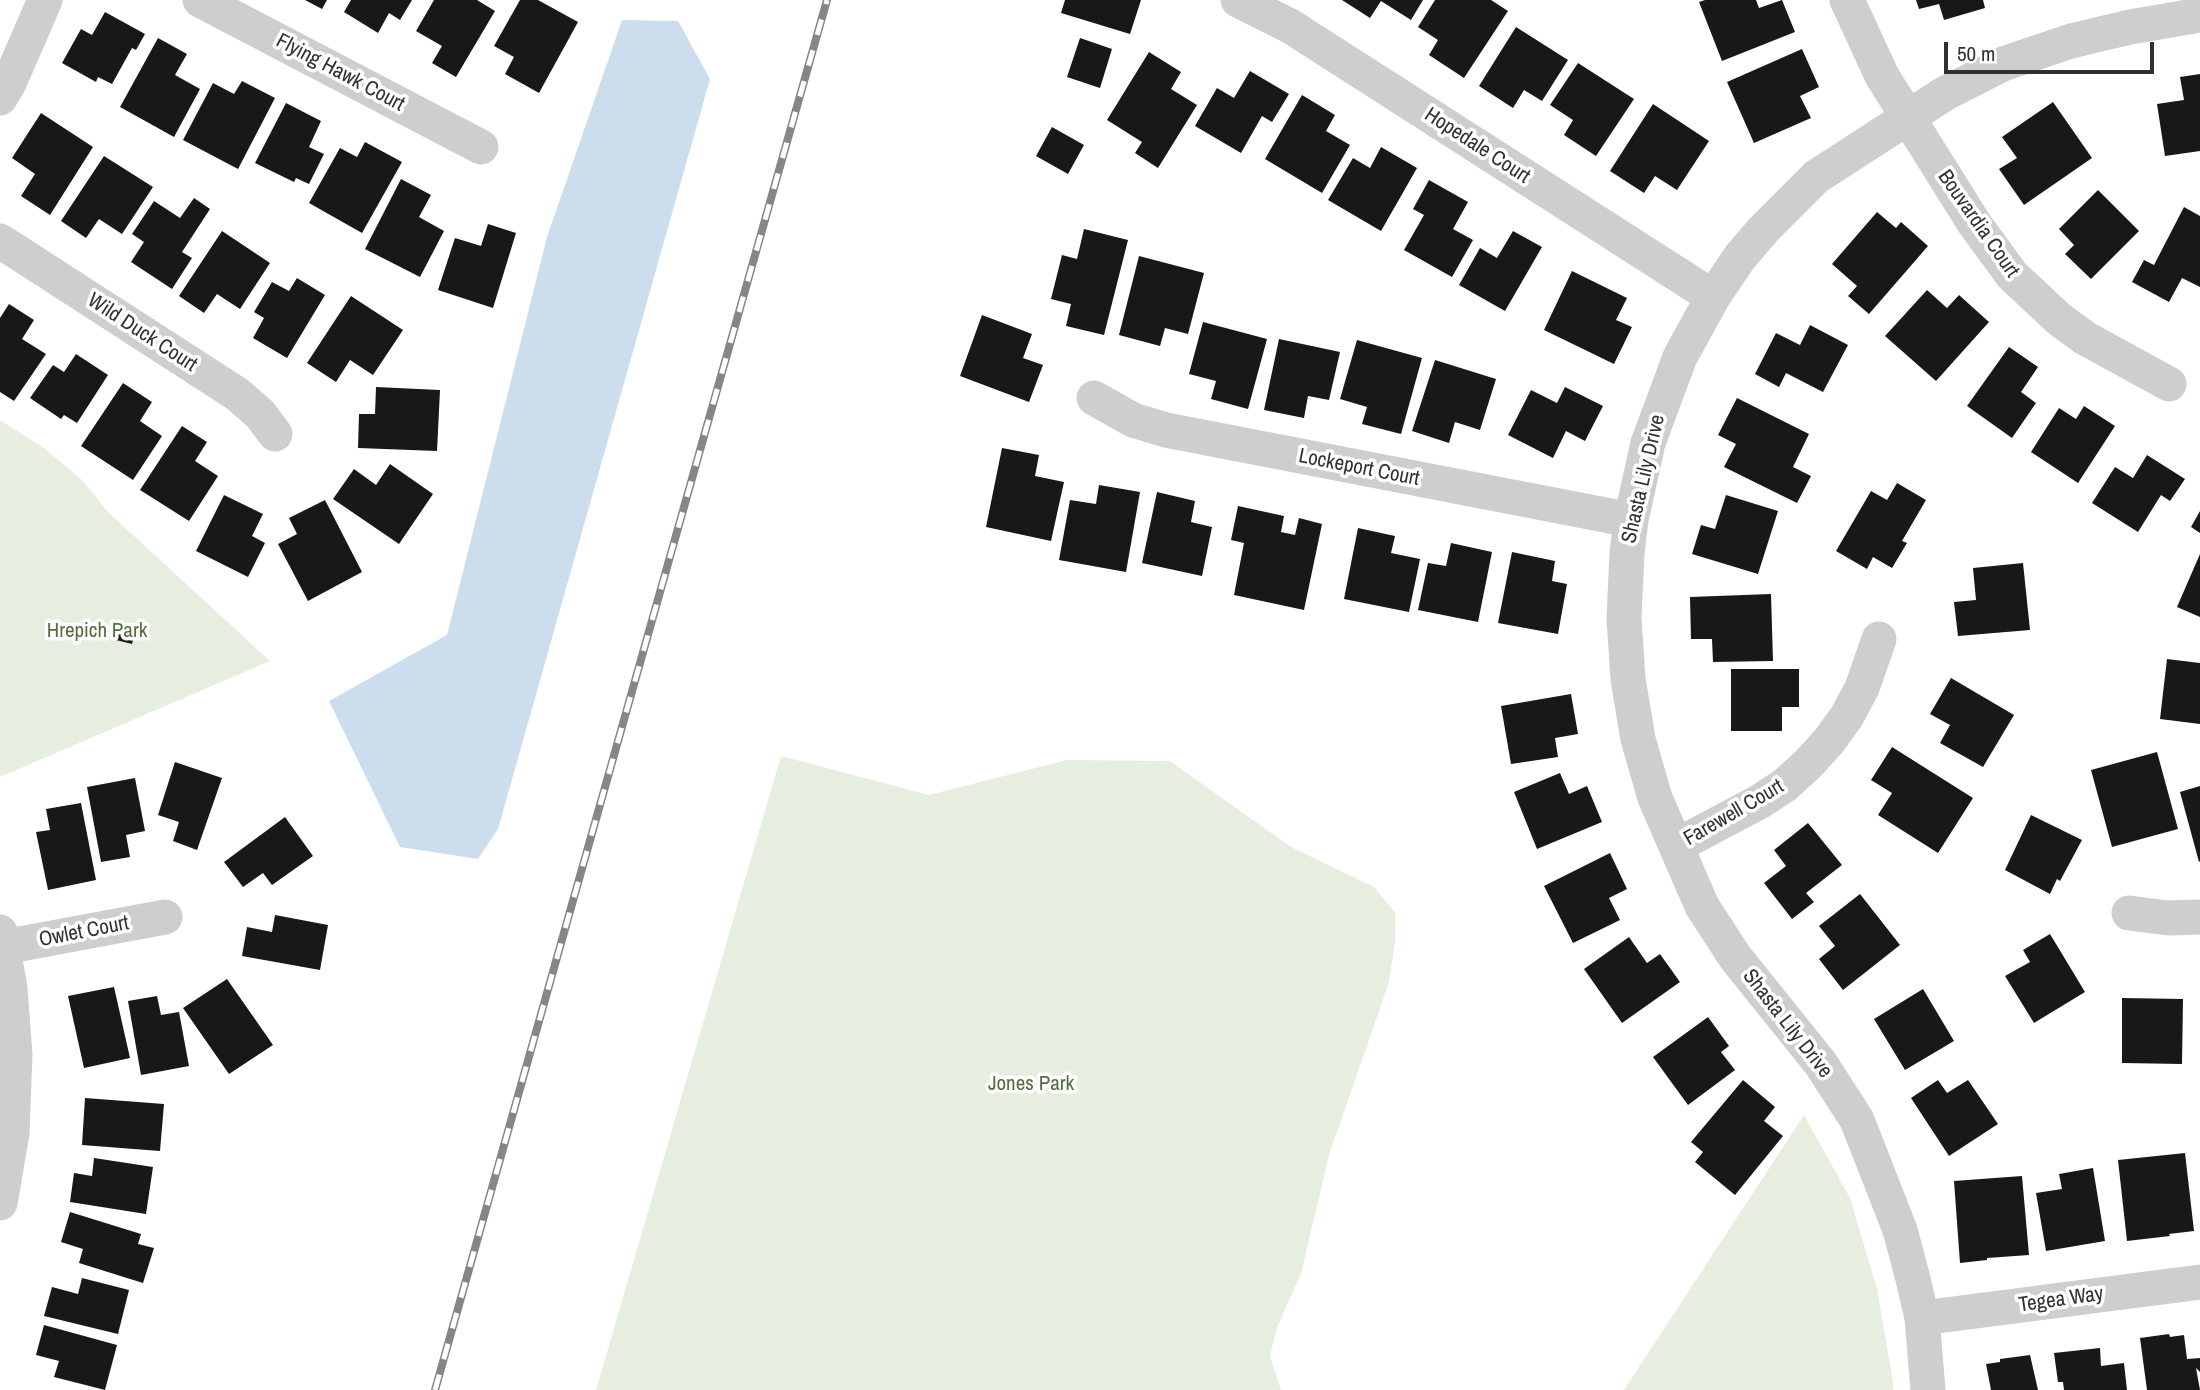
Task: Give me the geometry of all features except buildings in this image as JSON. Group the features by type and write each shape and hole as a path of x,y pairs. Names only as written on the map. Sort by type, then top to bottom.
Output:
{"street":[{"path":"0,97 9,83 45,0"},
{"name":"Flying Hawk Court","path":"200,0 481,146"},
{"name":"Hopedale Court","path":"1238,0 1290,26 1713,297"},
{"name":"Bouvardia Court","path":"1847,0 1882,76 1907,118 1980,232 2012,275 2059,319 2085,338 2169,384"},
{"name":"Shasta Lily Drive","path":"1928,1390 1922,1318 1900,1230 1857,1120 1821,1064 1735,957 1702,906 1655,798 1638,739 1628,679 1624,618 1626,553 1631,520 1648,443 1680,357 1713,297 1740,257 1789,202 1816,177 1944,94 2003,64 2071,41 2200,15"},
{"name":"Wild Duck Court","path":"0,241 237,394 260,414 275,434"},
{"name":"Lockeport Court","path":"1094,398 1133,420 1166,430 1631,520"},
{"name":"Farewell Court","path":"1676,846 1759,803 1785,785 1808,764 1847,716 1862,688 1879,639"},
{"path":"2129,913 2168,918 2200,917"},
{"name":"Owlet Court","path":"2,940 165,917"},
{"path":"0,1203 12,1133 15,1055 10,988 2,940"},
{"name":"Tegea Way","path":"1922,1318 2200,1282"}],"green space":[{"name":"Hrepich Park","path":"0,420 44,448 82,480 108,512 270,661 0,777"},
{"name":"Jones Park","path":"781,756 929,795 1067,760 1170,761 1291,847 1374,887 1395,912 1395,942 1389,982 1329,1155 1301,1274 1277,1327 1270,1356 1281,1390 596,1390"},
{"path":"1804,1115 1850,1198 1877,1289 1893,1390 1624,1390"}],"water":[{"path":"622,20 678,21 710,79 498,829 478,859 400,847 329,701 447,635 547,237"}],"railway":[{"path":"435,1390 827,0"}]}
